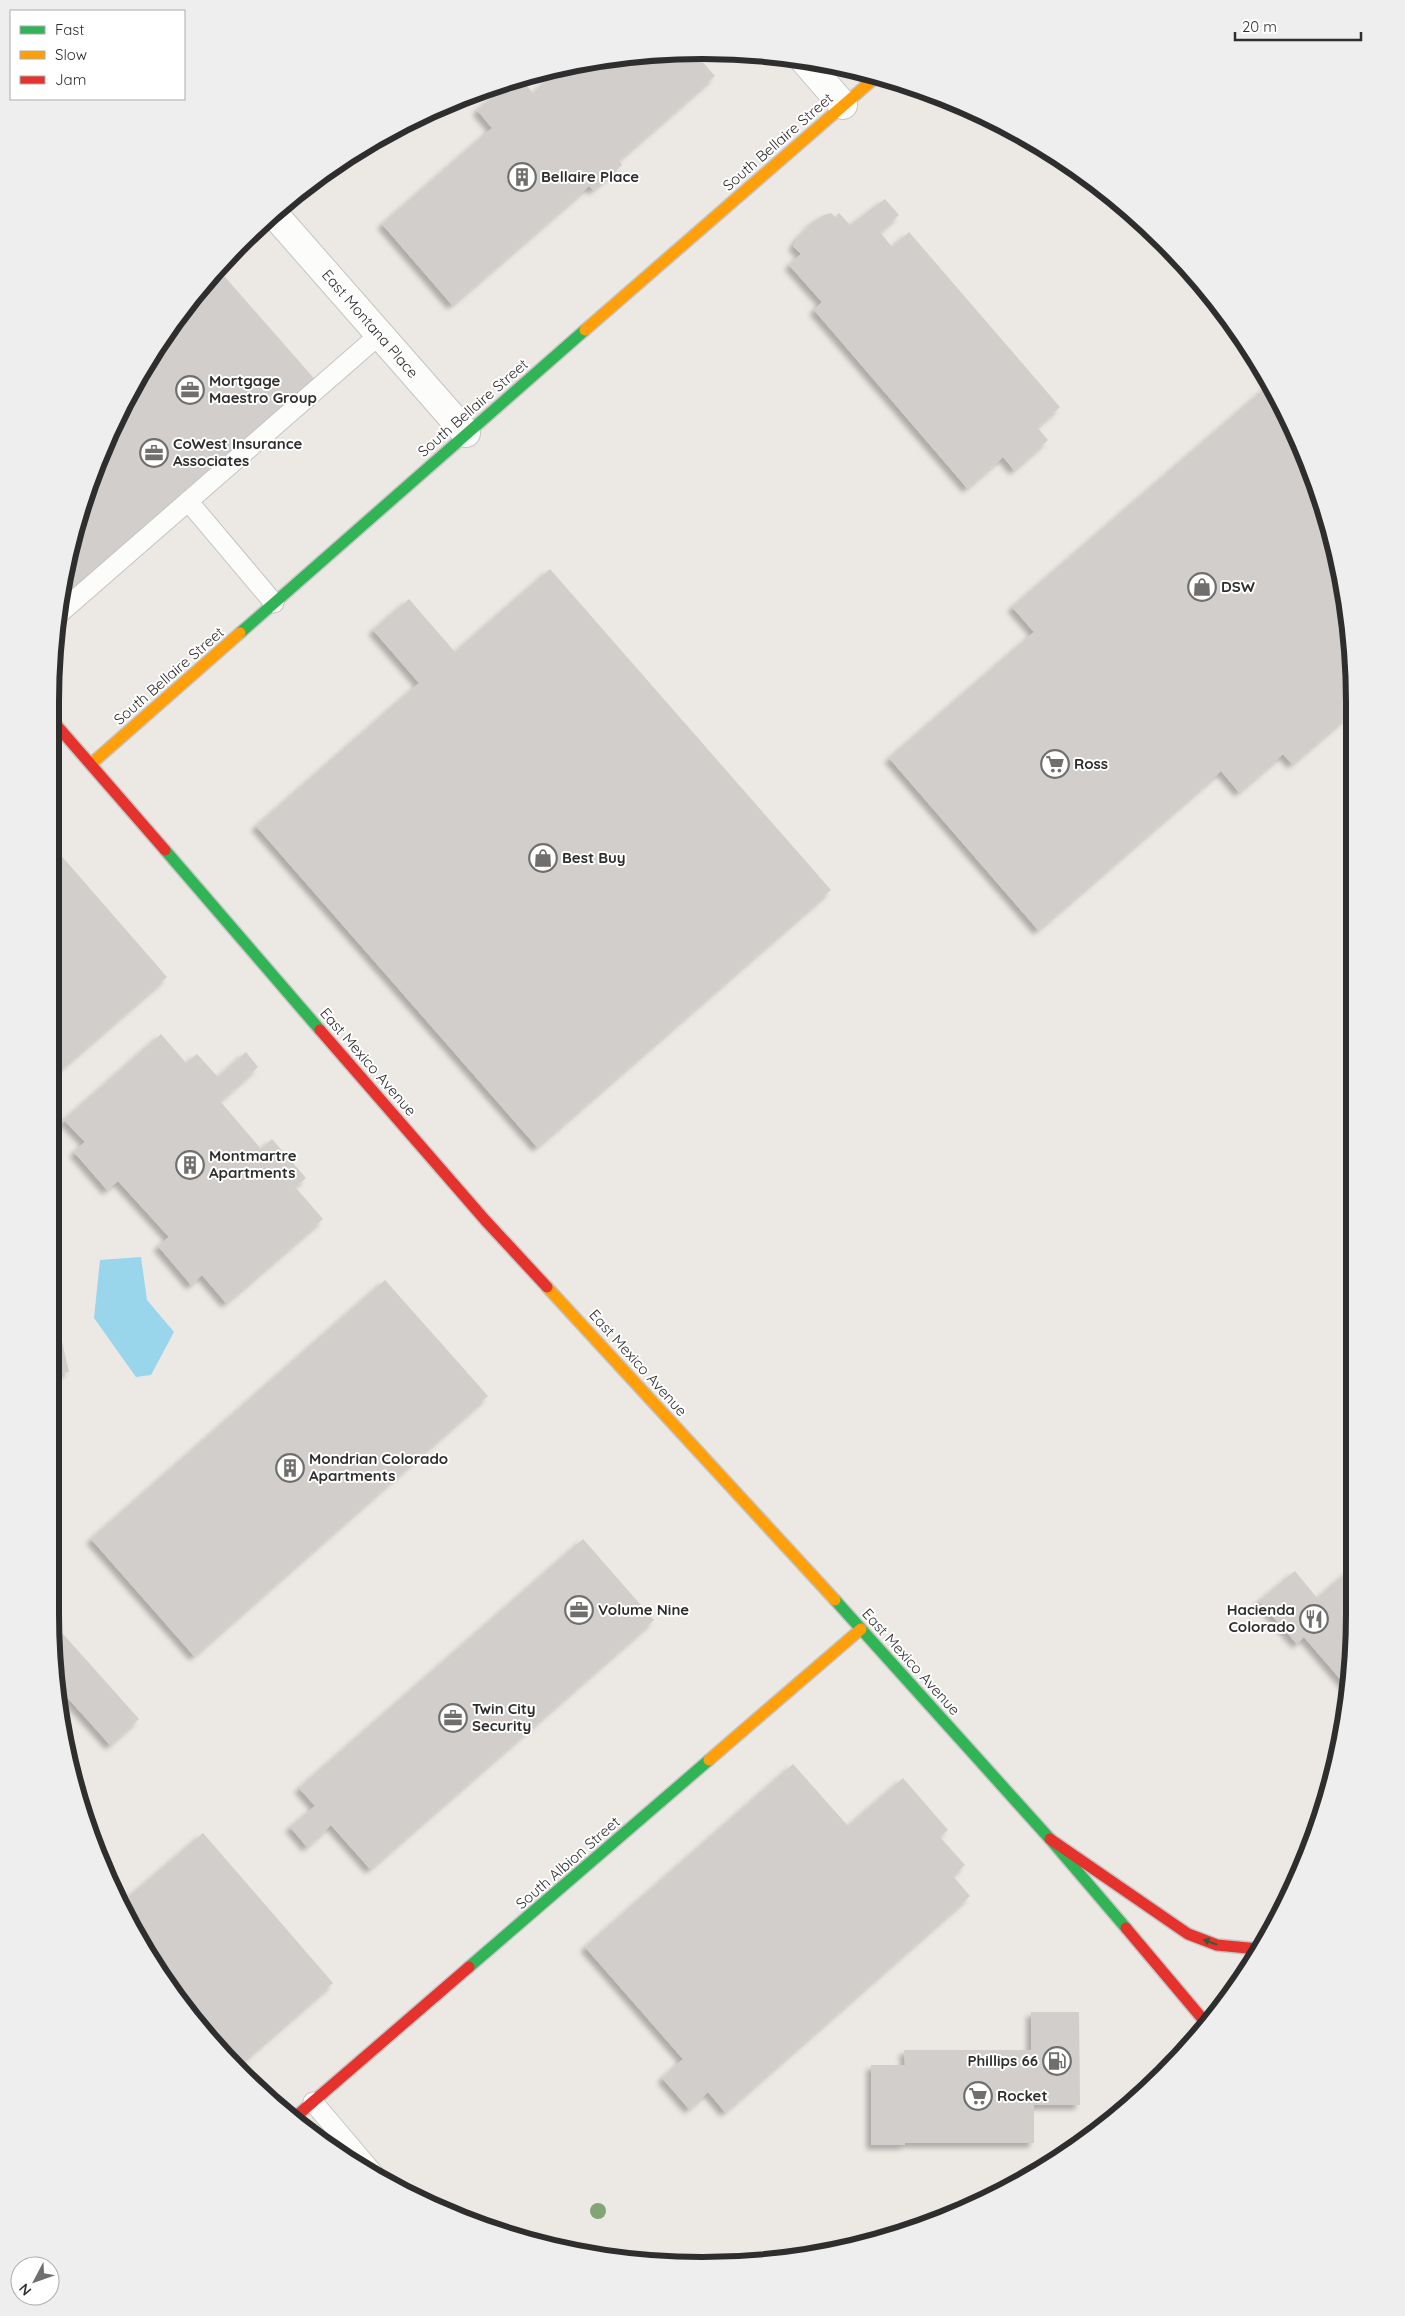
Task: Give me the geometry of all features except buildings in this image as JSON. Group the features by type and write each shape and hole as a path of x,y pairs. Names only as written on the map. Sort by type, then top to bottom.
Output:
{"street":[{"path":"811,68 843,105"},
{"name":"South Bellaire Street","path":"91,764 466,433 871,82"},
{"name":"East Montana Place","path":"278,219 466,433"},
{"name":"East Mexico Avenue","path":"59,728 485,1220 861,1629 1050,1839 1202,2019"},
{"name":"South Albion Street","path":"299,2114 861,1629"},
{"path":"1050,1839 1188,1934 1217,1945 1252,1948"}],"lane":[{"path":"66,608 379,334"},
{"path":"188,501 274,603"},
{"path":"314,2102 362,2159"}],"water":[{"path":"141,1257 147,1300 174,1332 151,1375 136,1377 94,1318 100,1260"}],"traffic: fast":[{"path":"240,633 585,330"},
{"path":"165,850 320,1030"},
{"path":"835,1600 1050,1839 1126,1928"},
{"path":"469,1967 709,1760"}],"traffic: slow":[{"path":"585,330 871,82"},
{"path":"91,764 240,633"},
{"path":"547,1287 835,1600"},
{"path":"709,1760 861,1629"}],"traffic: jam":[{"path":"59,728 165,850"},
{"path":"320,1030 485,1220 547,1287"},
{"path":"1050,1839 1188,1934 1217,1945 1252,1948"},
{"path":"1126,1928 1202,2018"},
{"path":"299,2114 469,1967"}],"place":[{"name":"Bellaire Place","path":"522,177"},
{"name":"Mortgage Maestro Group","path":"190,390"},
{"name":"CoWest Insurance Associates","path":"154,453"},
{"name":"DSW","path":"1202,587"},
{"name":"Ross","path":"1055,764"},
{"name":"Best Buy","path":"543,858"},
{"name":"Montmartre Apartments","path":"190,1165"},
{"name":"Mondrian Colorado Apartments","path":"290,1468"},
{"name":"Volume Nine","path":"579,1610"},
{"name":"Hacienda Colorado","path":"1314,1619"},
{"name":"Twin City Security","path":"453,1718"},
{"name":"Phillips 66","path":"1057,2061"},
{"name":"Rocket","path":"978,2096"}]}
